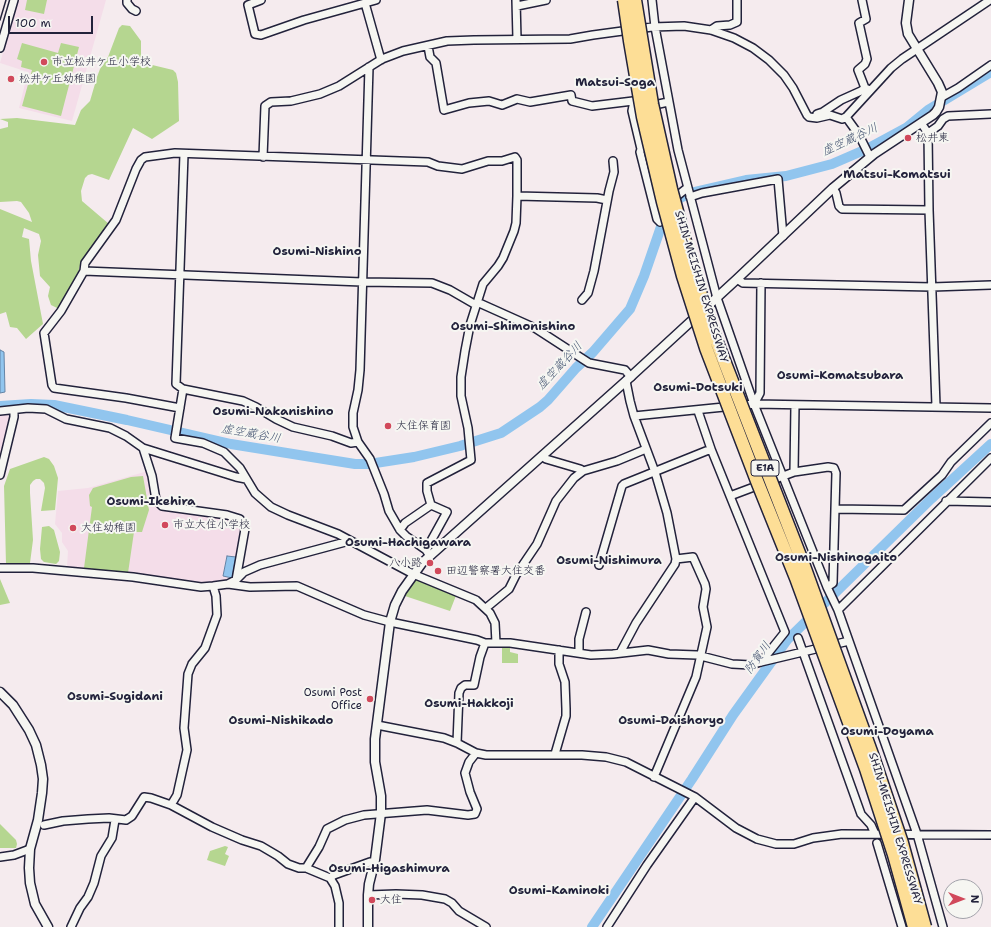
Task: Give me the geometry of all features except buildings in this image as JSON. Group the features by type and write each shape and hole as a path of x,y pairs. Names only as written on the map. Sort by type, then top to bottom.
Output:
{"highway":[{"name":"SHIN-MEISHIN EXPRESSWAY","path":"624,0 643,117 663,202 683,276 706,348 796,578 863,762 894,855 914,927"},
{"name":"SHIN-MEISHIN EXPRESSWAY","path":"635,0 652,104 671,189 691,264 714,335 804,566 873,757 902,843 925,927"}],"street":[{"path":"0,48 14,0"},
{"path":"127,0 127,3 136,11"},
{"path":"261,0 248,5 253,30 255,34 262,35 304,20 376,0"},
{"path":"516,39 516,3 546,0"},
{"path":"652,0 655,27 668,102 687,188 717,298 754,404 782,477 850,641 917,834 943,927"},
{"path":"711,30 717,26 730,25 737,22 737,0"},
{"path":"862,0 866,19 859,23 867,60 858,70 868,89"},
{"path":"909,0 906,23 908,34 938,83 942,92 941,101"},
{"path":"263,157 265,106 271,102 292,101 320,94 338,86 381,60 403,51 447,41 570,39 655,27 684,26 711,30 734,38 753,48 769,60 784,75 794,88 809,117 817,118 830,115 842,119 846,117 868,89 891,68 916,49 990,0"},
{"path":"365,3 381,60"},
{"path":"428,46 430,57 436,63 444,110 469,103 489,101 502,105 517,99 530,102 571,95 572,101 592,106 634,101 659,104 668,102"},
{"path":"428,553 542,456 629,379 833,188 870,157 933,115 941,101 991,65"},
{"path":"369,67 360,370 358,390 353,413 353,427 358,442 375,469 389,511 400,530 428,553"},
{"path":"809,117 823,112 841,100 868,89"},
{"path":"634,101 632,111 641,149 640,152 657,219 660,222 668,203 687,188"},
{"path":"928,133 948,116 991,114"},
{"path":"846,117 856,130 870,157"},
{"path":"921,123 928,133 933,348 936,406"},
{"path":"638,138 655,134"},
{"path":"180,408 126,398 54,388 52,385 44,333 61,311 84,271 85,263 116,220 136,169 141,160 145,157 175,153 428,162 438,166 462,169 488,161 515,157 517,160 516,223 500,262 483,284 465,351 461,377 461,396 468,428 471,460 427,483 427,491 431,505"},
{"path":"184,154 176,384 183,389 243,401 293,427 332,436 351,443 358,442"},
{"path":"582,300 588,293 594,271 607,200 614,172 613,161"},
{"path":"690,197 702,193 778,179 783,236"},
{"path":"833,188 836,193 839,206 842,209 929,210"},
{"path":"517,196 597,198 607,200"},
{"path":"84,271 362,282 432,283 535,328 589,363 625,370 629,379 630,400 634,416 667,513 676,559 675,564 636,623 620,653"},
{"path":"737,279 744,283 932,287 991,285"},
{"path":"754,404 760,393 762,283"},
{"path":"183,389 175,438 203,443 224,452 240,468 255,493 270,506 288,515 338,534 413,574 476,600 486,608 495,623 496,643"},
{"path":"634,416 698,411 754,404 991,408"},
{"path":"794,472 795,405"},
{"path":"0,411 14,411 28,408 46,409 66,419 110,428 126,436 143,448 246,479"},
{"path":"0,475 14,417 14,411"},
{"path":"698,411 711,449 785,632 762,662"},
{"path":"835,509 904,510 942,475 951,462 991,423"},
{"path":"143,448 152,476 156,500 162,506 227,515 240,519 245,529 236,580"},
{"path":"486,608 509,589 516,575 537,544 556,501 574,478 582,471 617,461 646,449"},
{"path":"599,565 622,486 711,449"},
{"path":"542,456 546,459 580,469 582,471"},
{"path":"838,610 946,501 991,458"},
{"path":"730,496 794,472 828,467 834,468 836,473 833,583 827,587"},
{"path":"946,501 991,502"},
{"path":"400,530 405,523 431,505"},
{"path":"368,927 369,884 381,825 381,796 375,762 377,725 390,622 395,604 428,553 447,512 431,505"},
{"path":"228,584 236,580 244,572 260,565 349,541"},
{"path":"654,777 696,677 707,627 703,607 706,589 705,584 693,557 676,559"},
{"path":"0,564 0,568 33,568 133,577 201,587 228,584 250,587 296,586 364,616 477,640 485,644 510,643 591,655 648,650 669,654 700,656 732,664 751,665 850,641"},
{"path":"172,805 177,795 187,750 184,728 188,674 192,664 205,648 217,615 216,596 213,586"},
{"path":"579,653 579,639 586,612"},
{"path":"798,638 860,814 871,825 875,834"},
{"path":"457,743 458,693 465,685 474,685 480,657 485,644"},
{"path":"555,754 566,716 565,682 559,664 559,650"},
{"path":"0,692 13,705 29,730 36,745 41,765 43,779 42,793 38,820 30,849 29,868 30,883 35,904 48,927"},
{"path":"377,725 444,738 476,753 499,756 555,754 606,758 626,762 695,797 736,828 757,840 776,844 794,844 813,838 842,834 991,835"},
{"path":"306,868 328,829 332,826 354,818 381,813 427,810 468,815 475,814 476,809 465,773 469,762 476,753"},
{"path":"44,825 64,821 109,818 115,820 126,820 132,816 144,797 172,805 212,827 242,840 261,846 288,864 298,868 306,868 330,878 335,886 339,903 339,927"},
{"path":"607,927 647,865 695,797"},
{"path":"71,927 80,908 88,898 94,884 101,856 112,838 115,820"},
{"path":"877,843 902,927"},
{"path":"0,857 14,856 30,849"},
{"path":"330,878 334,875 370,862 374,863"},
{"path":"368,895 396,894 445,899 452,903 459,911 486,927"}],"shaded area":[{"name":"市立松井ケ丘小学校","path":"18,0 106,0 72,121 19,108 28,72 0,63"},
{"path":"7,415 10,417 0,459 0,416"},
{"name":"市立大住小学校","path":"148,471 159,507 238,520 243,529 235,578 229,582 215,582 201,585 67,567 68,551 62,542 62,533 55,524 58,491 88,488"}],"green space":[{"path":"27,0 47,0 44,14 25,10"},
{"path":"122,25 130,26 141,41 141,60 144,63 173,70 176,73 178,82 179,121 152,139 133,128 109,180 92,174 85,178 81,191 82,201 109,224 81,262 77,277 59,309 51,305 48,296 50,287 40,276 38,255 41,241 39,234 24,228 22,237 29,239 31,261 43,324 26,339 17,328 10,327 6,312 0,314 0,209 32,222 29,213 21,202 0,202 0,129 8,127 8,122 0,119 17,118 75,125 81,110 90,101 100,69 108,57 119,28"},
{"path":"22,43 58,53 61,43 79,47 61,116 22,106 32,70 21,67 22,61 17,59"},
{"path":"44,457 49,459 54,466 58,478 55,510 41,511 45,488 44,483 40,479 33,481 30,485 33,540 30,563 6,564 4,486 10,469"},
{"path":"143,476 149,510 142,532 134,532 128,573 84,568 92,507 90,506 89,495 93,488 131,477"},
{"path":"49,526 54,530 60,552 59,561 56,564 44,562 41,559 40,549 42,527"},
{"path":"417,576 457,593 450,611 405,596"},
{"path":"0,579 10,603 0,605"},
{"path":"502,643 510,643 510,652 518,654 518,663 502,663"},
{"path":"0,824 16,840 16,848 0,848"},
{"path":"225,846 228,847 225,854 229,856 225,866 207,860 210,851"}],"water":[{"path":"0,350 4,352 5,392 0,393"},
{"path":"227,556 236,557 232,578 223,576"}],"waterway":[{"name":"虚空蔵谷川","path":"0,406 31,404 54,405 231,444 355,464 369,464 414,457 460,446 501,433 548,400 576,368 593,352 630,309 644,276 663,221 671,205 680,198 694,192 746,180 786,176 832,164 869,148 906,128 928,110 991,72"},
{"name":"防賀川","path":"592,927 692,779 733,715 787,640 931,499 991,444"}],"railway":[{"path":"0,20 6,0"}],"place":[{"name":"市立松井ケ丘小学校","path":"44,62"},
{"name":"松井ケ丘幼稚園","path":"11,79"},
{"name":"松井東","path":"908,138"},
{"name":"大住保育園","path":"388,426"},
{"name":"市立大住小学校","path":"165,525"},
{"name":"大住幼稚園","path":"73,528"},
{"name":"八小路","path":"430,563"},
{"name":"田辺警察署大住交番","path":"438,571"},
{"name":"Osumi Post Office","path":"370,699"},
{"name":"大住","path":"372,900"}],"district":[{"name":"Matsui-Soga","path":"615,83"},
{"name":"Matsui-Komatsui","path":"897,175"},
{"name":"Osumi-Nishino","path":"317,252"},
{"name":"Osumi-Shimonishino","path":"513,327"},
{"name":"Osumi-Komatsubara","path":"840,376"},
{"name":"Osumi-Dotsuki","path":"698,388"},
{"name":"Osumi-Nakanishino","path":"273,412"},
{"name":"Osumi-Ikehira","path":"151,502"},
{"name":"Osumi-Hachigawara","path":"408,543"},
{"name":"Osumi-Nishinogaito","path":"836,558"},
{"name":"Osumi-Nishimura","path":"609,561"},
{"name":"Osumi-Sugidani","path":"115,697"},
{"name":"Osumi-Hakkoji","path":"469,704"},
{"name":"Osumi-Nishikado","path":"281,721"},
{"name":"Osumi-Daishoryo","path":"671,721"},
{"name":"Osumi-Doyama","path":"887,732"},
{"name":"Osumi-Higashimura","path":"389,869"},
{"name":"Osumi-Kaminoki","path":"559,891"}]}
